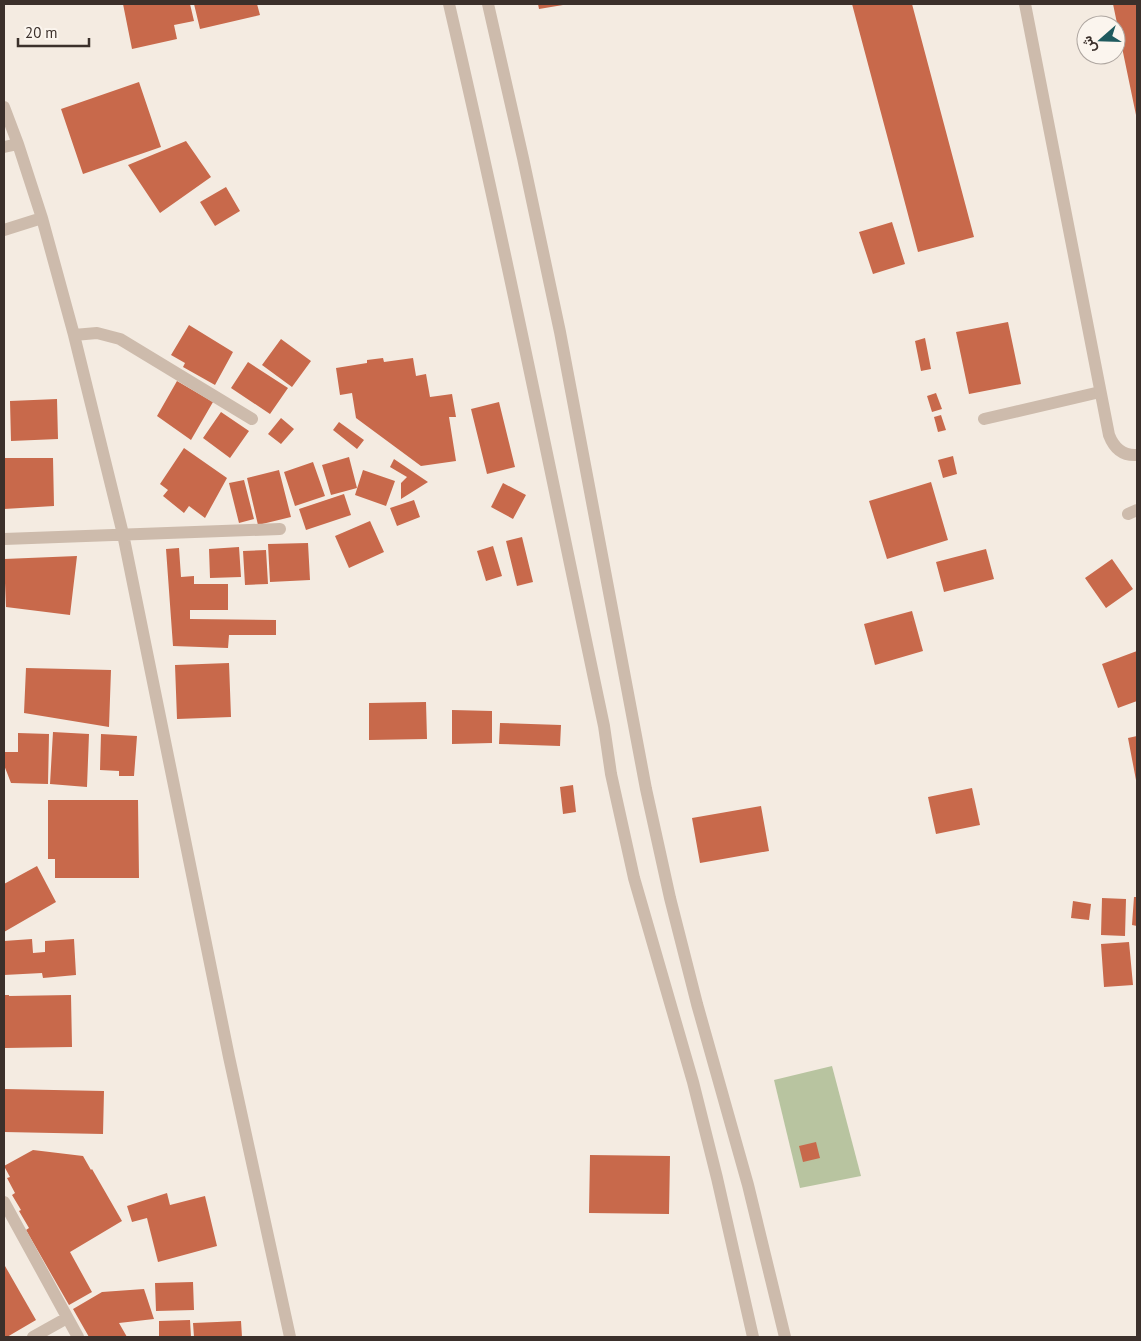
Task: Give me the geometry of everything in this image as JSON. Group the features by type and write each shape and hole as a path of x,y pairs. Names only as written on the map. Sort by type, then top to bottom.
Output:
{"street":[{"path":"449,4 535,392 604,726 621,823 639,896 695,1091 753,1337"},
{"path":"488,4 560,332 641,761 670,898 697,1004 745,1175 785,1337"},
{"path":"1025,4 1109,436 1118,450 1126,454 1137,455"},
{"path":"4,107 42,218 74,334 123,534 229,1057 290,1337"},
{"path":"4,147 18,144"},
{"path":"4,230 42,218"},
{"path":"74,334 97,333 120,339 252,419"},
{"path":"984,419 1100,392"},
{"path":"4,539 280,529"},
{"path":"4,1202 78,1337"},
{"path":"33,1337 67,1318"}],"green space":[{"path":"832,1066 861,1176 800,1188 774,1080"}],"building":[{"path":"123,4 190,4 194,21 174,25 177,39 132,49"},
{"path":"194,4 257,4 260,15 200,29"},
{"path":"538,4 562,4 563,5 539,9"},
{"path":"852,4 912,4 974,237 918,252"},
{"path":"1113,4 1137,4 1137,115 1126,65 1126,15 1115,15"},
{"path":"139,82 161,147 83,174 61,109"},
{"path":"186,141 211,177 160,213 128,165"},
{"path":"226,187 240,211 215,226 200,202"},
{"path":"892,222 905,264 873,274 859,232"},
{"path":"1008,322 1021,384 969,394 956,332"},
{"path":"189,325 233,352 215,385 183,367 185,363 171,355"},
{"path":"925,338 931,369 921,371 915,341"},
{"path":"281,339 311,361 292,387 262,365"},
{"path":"383,358 384,362 413,358 416,376 426,374 430,397 452,394 456,417 449,417 456,461 421,466 356,418 352,393 340,395 336,368 367,363 367,360"},
{"path":"248,362 288,388 270,414 231,388"},
{"path":"177,381 213,402 191,440 157,416"},
{"path":"936,393 942,409 932,412 927,396"},
{"path":"57,399 58,439 11,441 10,401"},
{"path":"499,402 515,467 487,474 471,409"},
{"path":"221,412 249,431 230,458 203,438"},
{"path":"941,415 946,430 938,432 934,417"},
{"path":"281,418 294,429 281,444 268,434"},
{"path":"339,422 364,440 357,449 333,430"},
{"path":"184,448 227,478 205,518 189,506 184,513 163,496 168,490 160,484"},
{"path":"953,456 957,474 943,478 938,460"},
{"path":"349,457 357,488 331,495 322,465"},
{"path":"4,458 53,458 54,506 4,509"},
{"path":"394,459 428,482 401,499 401,483 407,477 390,467"},
{"path":"313,462 325,496 295,506 284,472"},
{"path":"279,470 291,517 258,525 247,478"},
{"path":"363,470 395,481 386,506 355,495"},
{"path":"244,480 254,519 239,523 229,483"},
{"path":"931,482 948,540 887,559 869,501"},
{"path":"503,483 526,495 513,519 491,507"},
{"path":"344,494 351,515 306,530 299,509"},
{"path":"414,500 420,517 397,526 390,508"},
{"path":"370,521 384,552 349,568 335,536"},
{"path":"522,537 533,582 517,586 506,541"},
{"path":"308,543 310,580 270,582 268,544"},
{"path":"493,546 502,576 486,581 477,551"},
{"path":"239,547 241,577 210,578 209,549"},
{"path":"179,548 181,577 194,576 194,584 228,584 228,610 190,610 190,619 276,620 276,635 229,635 228,648 173,646 166,549"},
{"path":"986,549 994,579 944,592 936,562"},
{"path":"266,550 268,584 245,585 243,551"},
{"path":"77,556 70,615 6,607 4,559"},
{"path":"1112,559 1133,589 1106,608 1085,578"},
{"path":"912,611 923,651 875,665 864,624"},
{"path":"1137,651 1137,701 1118,708 1102,664"},
{"path":"229,663 231,717 177,719 175,665"},
{"path":"26,668 111,670 109,727 24,713"},
{"path":"426,702 427,739 369,740 369,703"},
{"path":"452,710 492,711 492,743 452,744"},
{"path":"500,723 561,725 560,746 499,744"},
{"path":"53,732 89,734 87,787 50,784"},
{"path":"18,733 49,734 48,784 11,783 4,765 4,752 18,752"},
{"path":"101,734 137,736 134,776 119,776 119,771 100,770"},
{"path":"1137,736 1137,780 1136,780 1128,738"},
{"path":"573,785 576,812 563,814 560,787"},
{"path":"972,788 980,825 936,834 928,797"},
{"path":"48,800 138,800 139,878 55,878 55,859 48,859"},
{"path":"761,806 769,851 700,863 692,818"},
{"path":"37,866 56,902 4,932 4,884"},
{"path":"1134,897 1137,897 1137,926 1132,925"},
{"path":"1102,898 1126,899 1125,936 1101,935"},
{"path":"1073,901 1091,904 1089,920 1071,918"},
{"path":"32,939 33,953 45,952 45,941 74,939 76,975 43,978 42,973 4,975 4,941"},
{"path":"1129,942 1133,985 1104,987 1101,944"},
{"path":"4,995 71,995 72,1047 4,1048"},
{"path":"4,1089 104,1091 103,1134 4,1132"},
{"path":"816,1142 820,1158 803,1162 799,1146"},
{"path":"33,1150 83,1156 122,1221 70,1252 92,1292 69,1305 26,1230 29,1228 12,1195 15,1193 7,1178 10,1177 4,1166"},
{"path":"590,1155 670,1156 669,1214 589,1213"},
{"path":"167,1193 170,1205 205,1196 217,1246 158,1262 147,1218 132,1222 127,1206"},
{"path":"4,1266 36,1320 7,1337 4,1337"},
{"path":"193,1282 194,1310 156,1311 155,1283"},
{"path":"144,1289 154,1319 119,1323 127,1337 89,1337 73,1309 102,1292"},
{"path":"190,1320 191,1337 159,1337 159,1321"},
{"path":"241,1321 242,1337 194,1337 193,1323"}]}
